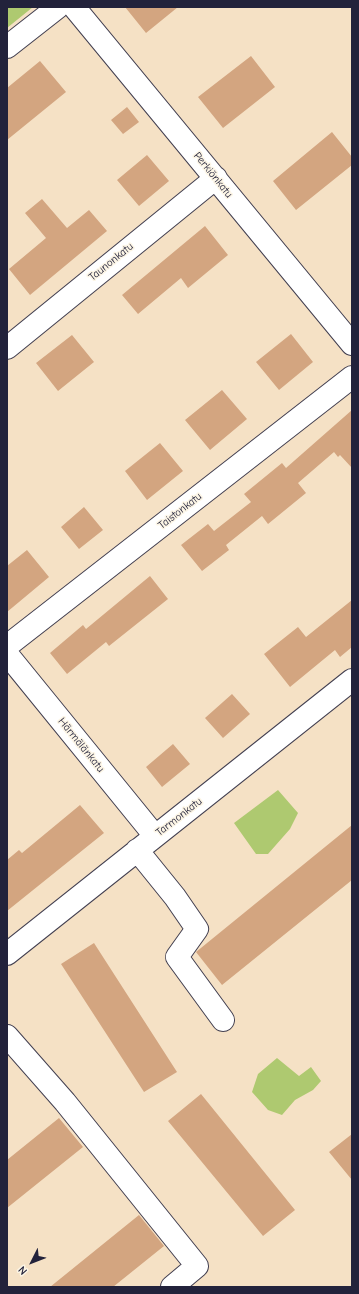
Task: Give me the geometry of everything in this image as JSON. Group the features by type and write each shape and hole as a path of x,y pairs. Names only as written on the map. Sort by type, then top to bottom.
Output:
{"street":[{"path":"7,47 58,7"},
{"name":"Perkiönkatu","path":"74,7 352,344"},
{"name":"Taunonkatu","path":"7,348 216,178"},
{"name":"Taistonkatu","path":"7,646 352,377"},
{"name":"Härmälänkatu","path":"7,654 155,836"},
{"name":"Tarmonkatu","path":"7,954 352,680"},
{"path":"137,850 197,929 177,957 223,1020"},
{"path":"7,1036 65,1102 197,1266 172,1287"}],"green space":[{"path":"7,7 33,7 7,28"},
{"path":"278,790 298,813 290,829 268,854 256,854 234,823"},
{"path":"277,1058 299,1076 311,1067 321,1081 313,1090 295,1100 282,1115 268,1110 252,1092 258,1074"}],"building":[{"path":"125,7 178,7 146,33"},
{"path":"251,56 275,87 223,128 198,97"},
{"path":"40,61 66,92 7,140 7,88"},
{"path":"127,107 139,122 123,134 111,120"},
{"path":"332,132 352,157 352,165 296,210 273,181"},
{"path":"147,155 169,181 139,206 117,180"},
{"path":"42,199 67,228 89,210 107,231 30,295 9,269 46,238 25,213"},
{"path":"205,226 228,255 188,288 181,278 138,314 122,295"},
{"path":"291,334 313,362 279,390 256,362"},
{"path":"72,335 94,362 58,391 36,363"},
{"path":"222,390 247,419 210,450 185,420"},
{"path":"352,410 352,468 340,455 338,457 334,452 298,483 306,493 268,524 262,516 226,545 229,550 202,571 181,545 208,524 214,531 251,502 244,494 282,463 286,468"},
{"path":"160,443 183,471 147,500 125,471"},
{"path":"84,507 103,530 79,549 61,527"},
{"path":"27,550 49,577 7,612 7,566"},
{"path":"150,576 168,599 109,646 106,642 67,674 50,653 83,625 86,629"},
{"path":"352,600 352,647 340,657 335,650 290,687 264,654 298,627 306,637"},
{"path":"232,694 250,714 223,738 205,718"},
{"path":"173,744 190,764 162,787 146,767"},
{"path":"80,805 104,833 7,911 7,860 19,850 22,853"},
{"path":"352,825 352,880 222,985 196,952"},
{"path":"94,943 177,1072 144,1092 61,964"},
{"path":"201,1094 295,1210 263,1236 168,1121"},
{"path":"59,1118 83,1147 7,1208 7,1160"},
{"path":"352,1134 352,1180 329,1152"},
{"path":"139,1215 164,1246 113,1287 50,1287"}]}
